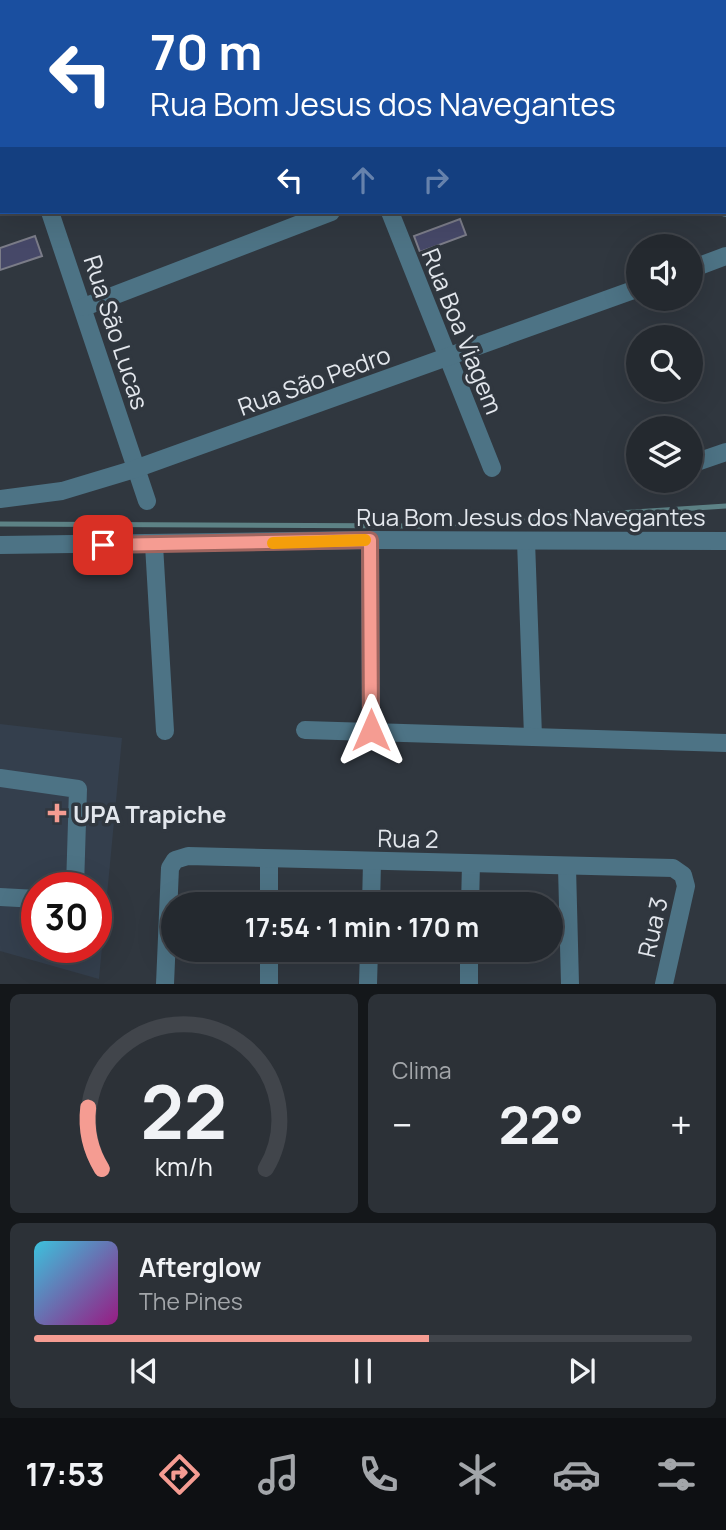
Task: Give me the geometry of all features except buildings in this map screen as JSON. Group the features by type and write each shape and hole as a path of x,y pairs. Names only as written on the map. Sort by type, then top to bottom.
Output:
{"street":[{"name":"Rua São Lucas","path":"51,214 85,306 147,501"},
{"path":"85,306 326,214"},
{"name":"Rua Boa Viagem","path":"391,214 492,468"},
{"path":"703,265 726,256"},
{"name":"Rua São Pedro","path":"0,499 62,491 135,469 626,293"},
{"path":"703,460 726,453"},
{"path":"370,540 371,730"},
{"name":"Rua Bom Jesus dos Navegantes","path":"0,545 370,540 726,541"},
{"path":"526,541 533,736"},
{"path":"154,545 165,731"},
{"path":"305,730 726,743"},
{"path":"0,778 78,789 75,872"},
{"name":"Rua 2","path":"165,984 170,868 179,857 673,868 683,875 686,881"},
{"path":"269,859 269,892"},
{"path":"371,892 372,862"},
{"path":"470,892 471,864"},
{"path":"567,867 570,984"},
{"name":"Rua 3","path":"664,984 686,881"},
{"path":"0,897 21,898"},
{"path":"269,962 269,984"},
{"path":"369,962 369,984"},
{"path":"469,962 469,984"}],"shaded area":[{"name":"UPA Trapiche","path":"0,724 122,738 109,872 21,872 21,957 0,951"},
{"name":"UPA Trapiche","path":"42,963 101,963 99,979"}],"waterway":[{"path":"0,524 419,526 726,506"}],"slow traffic":[{"path":"273,543 365,540"}],"place":[{"name":"UPA Trapiche","path":"57,813"}],"route":[{"path":"103,545 370,540 371,730"}]}
